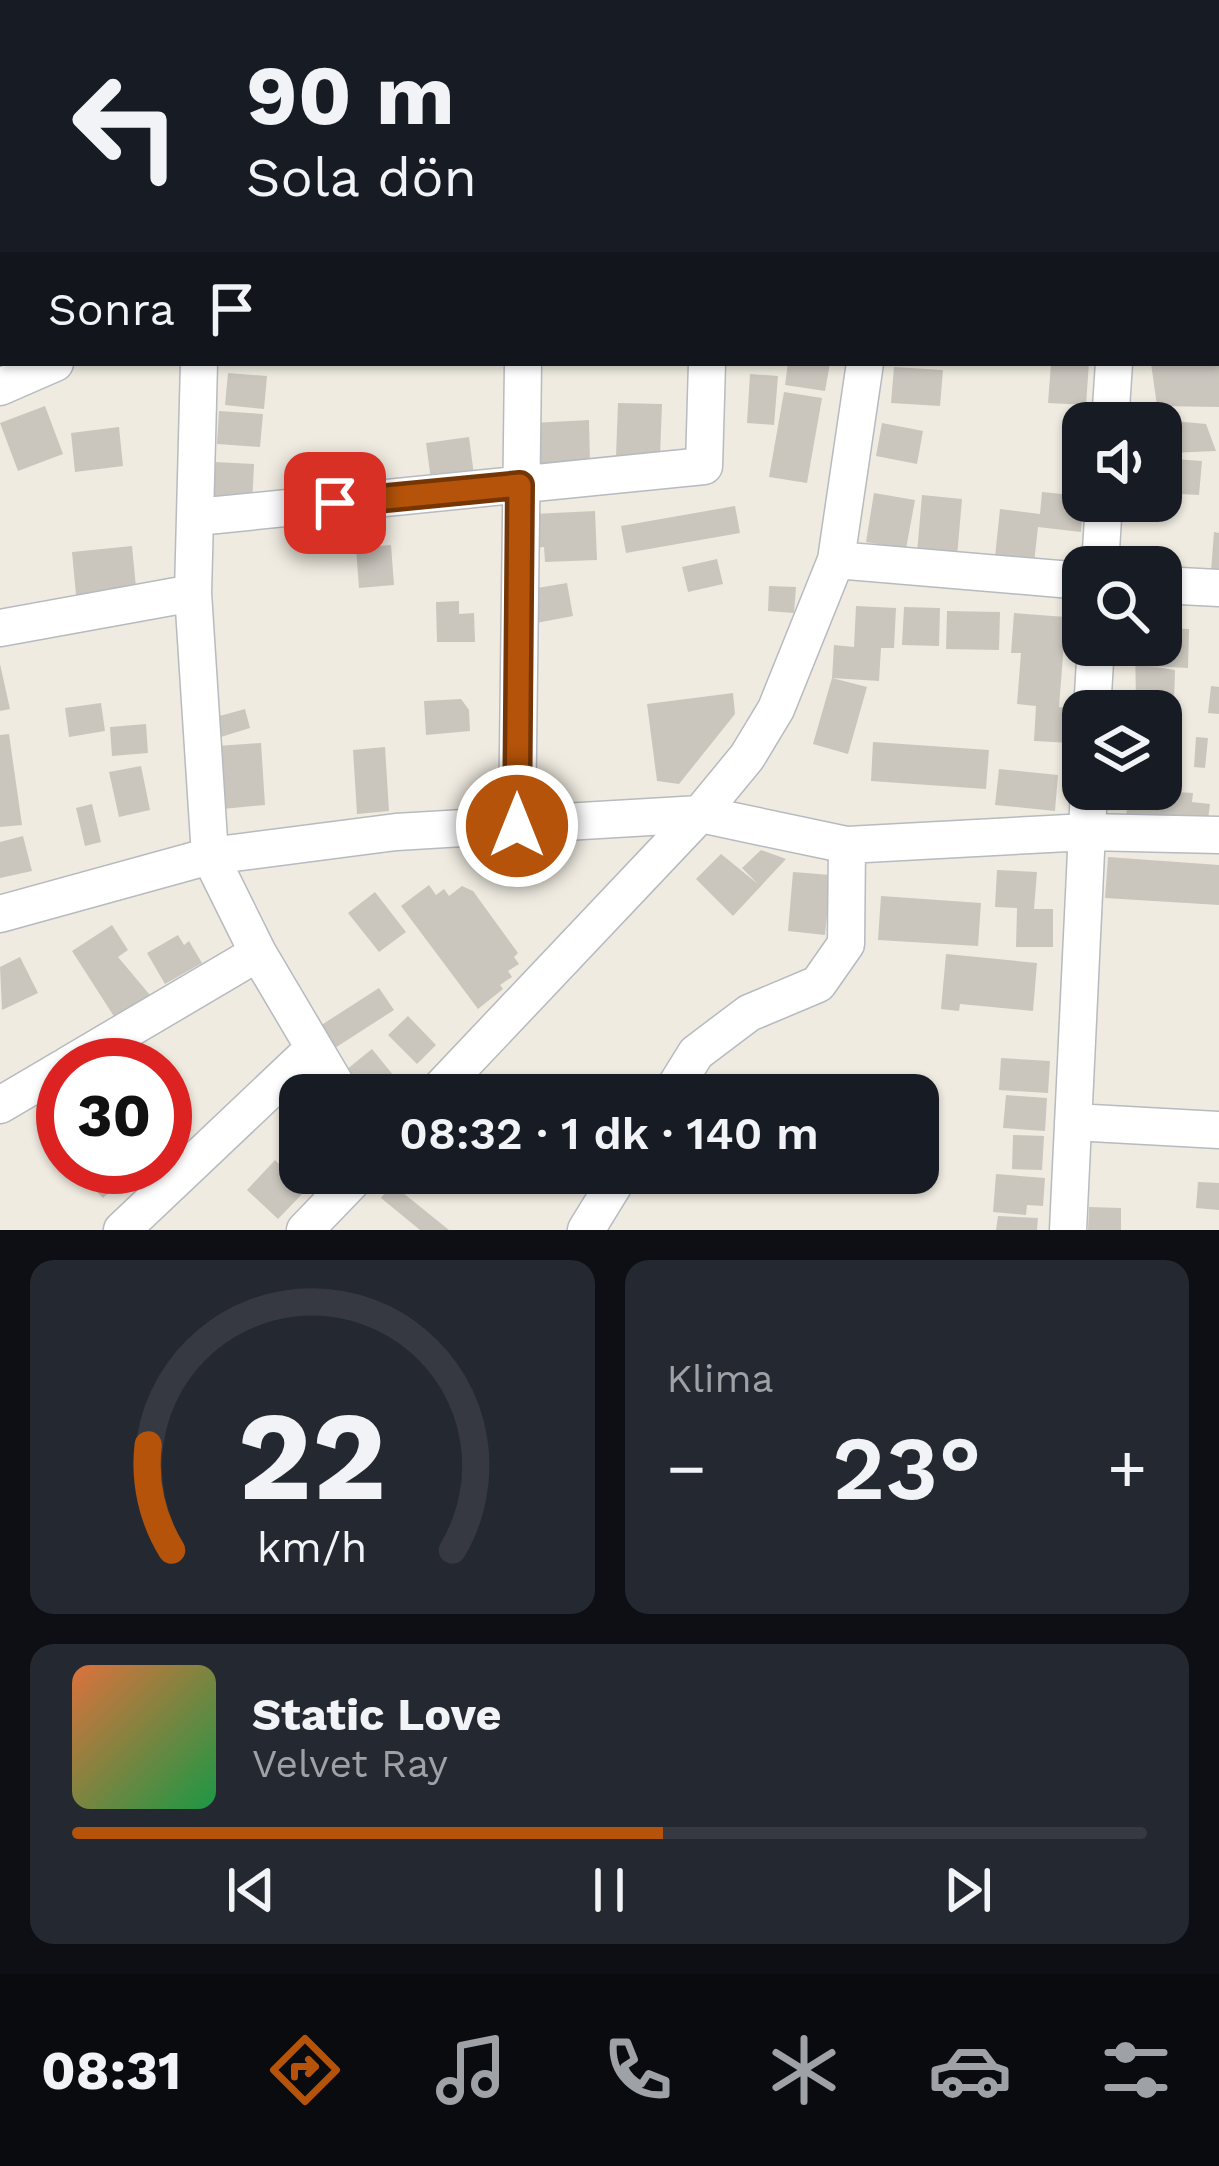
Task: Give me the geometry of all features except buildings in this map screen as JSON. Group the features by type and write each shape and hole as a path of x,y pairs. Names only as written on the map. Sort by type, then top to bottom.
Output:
{"street":[{"path":"0,387 48,366"},
{"path":"199,366 194,593 210,856 258,953 328,1074"},
{"path":"517,826 523,366"},
{"path":"196,517 704,466 707,366"},
{"path":"454,1074 700,814 747,757 776,709 836,560 865,366"},
{"path":"1111,402 1114,366"},
{"path":"836,560 1062,579"},
{"path":"1182,586 1219,588"},
{"path":"0,628 194,593"},
{"path":"1067,1230 1088,810"},
{"path":"0,914 210,856 396,832 700,814 847,844 1087,832 1219,835"},
{"path":"683,1074 696,1053 749,1013 818,983 828,970 846,944 847,844"},
{"path":"114,1038 258,953"},
{"path":"122,1230 312,1050"},
{"path":"0,1105 36,1084"},
{"path":"1073,1122 1219,1130"},
{"path":"305,1230 340,1194"},
{"path":"586,1230 608,1194"}],"route":[{"path":"335,503 520,485 517,826"}]}
